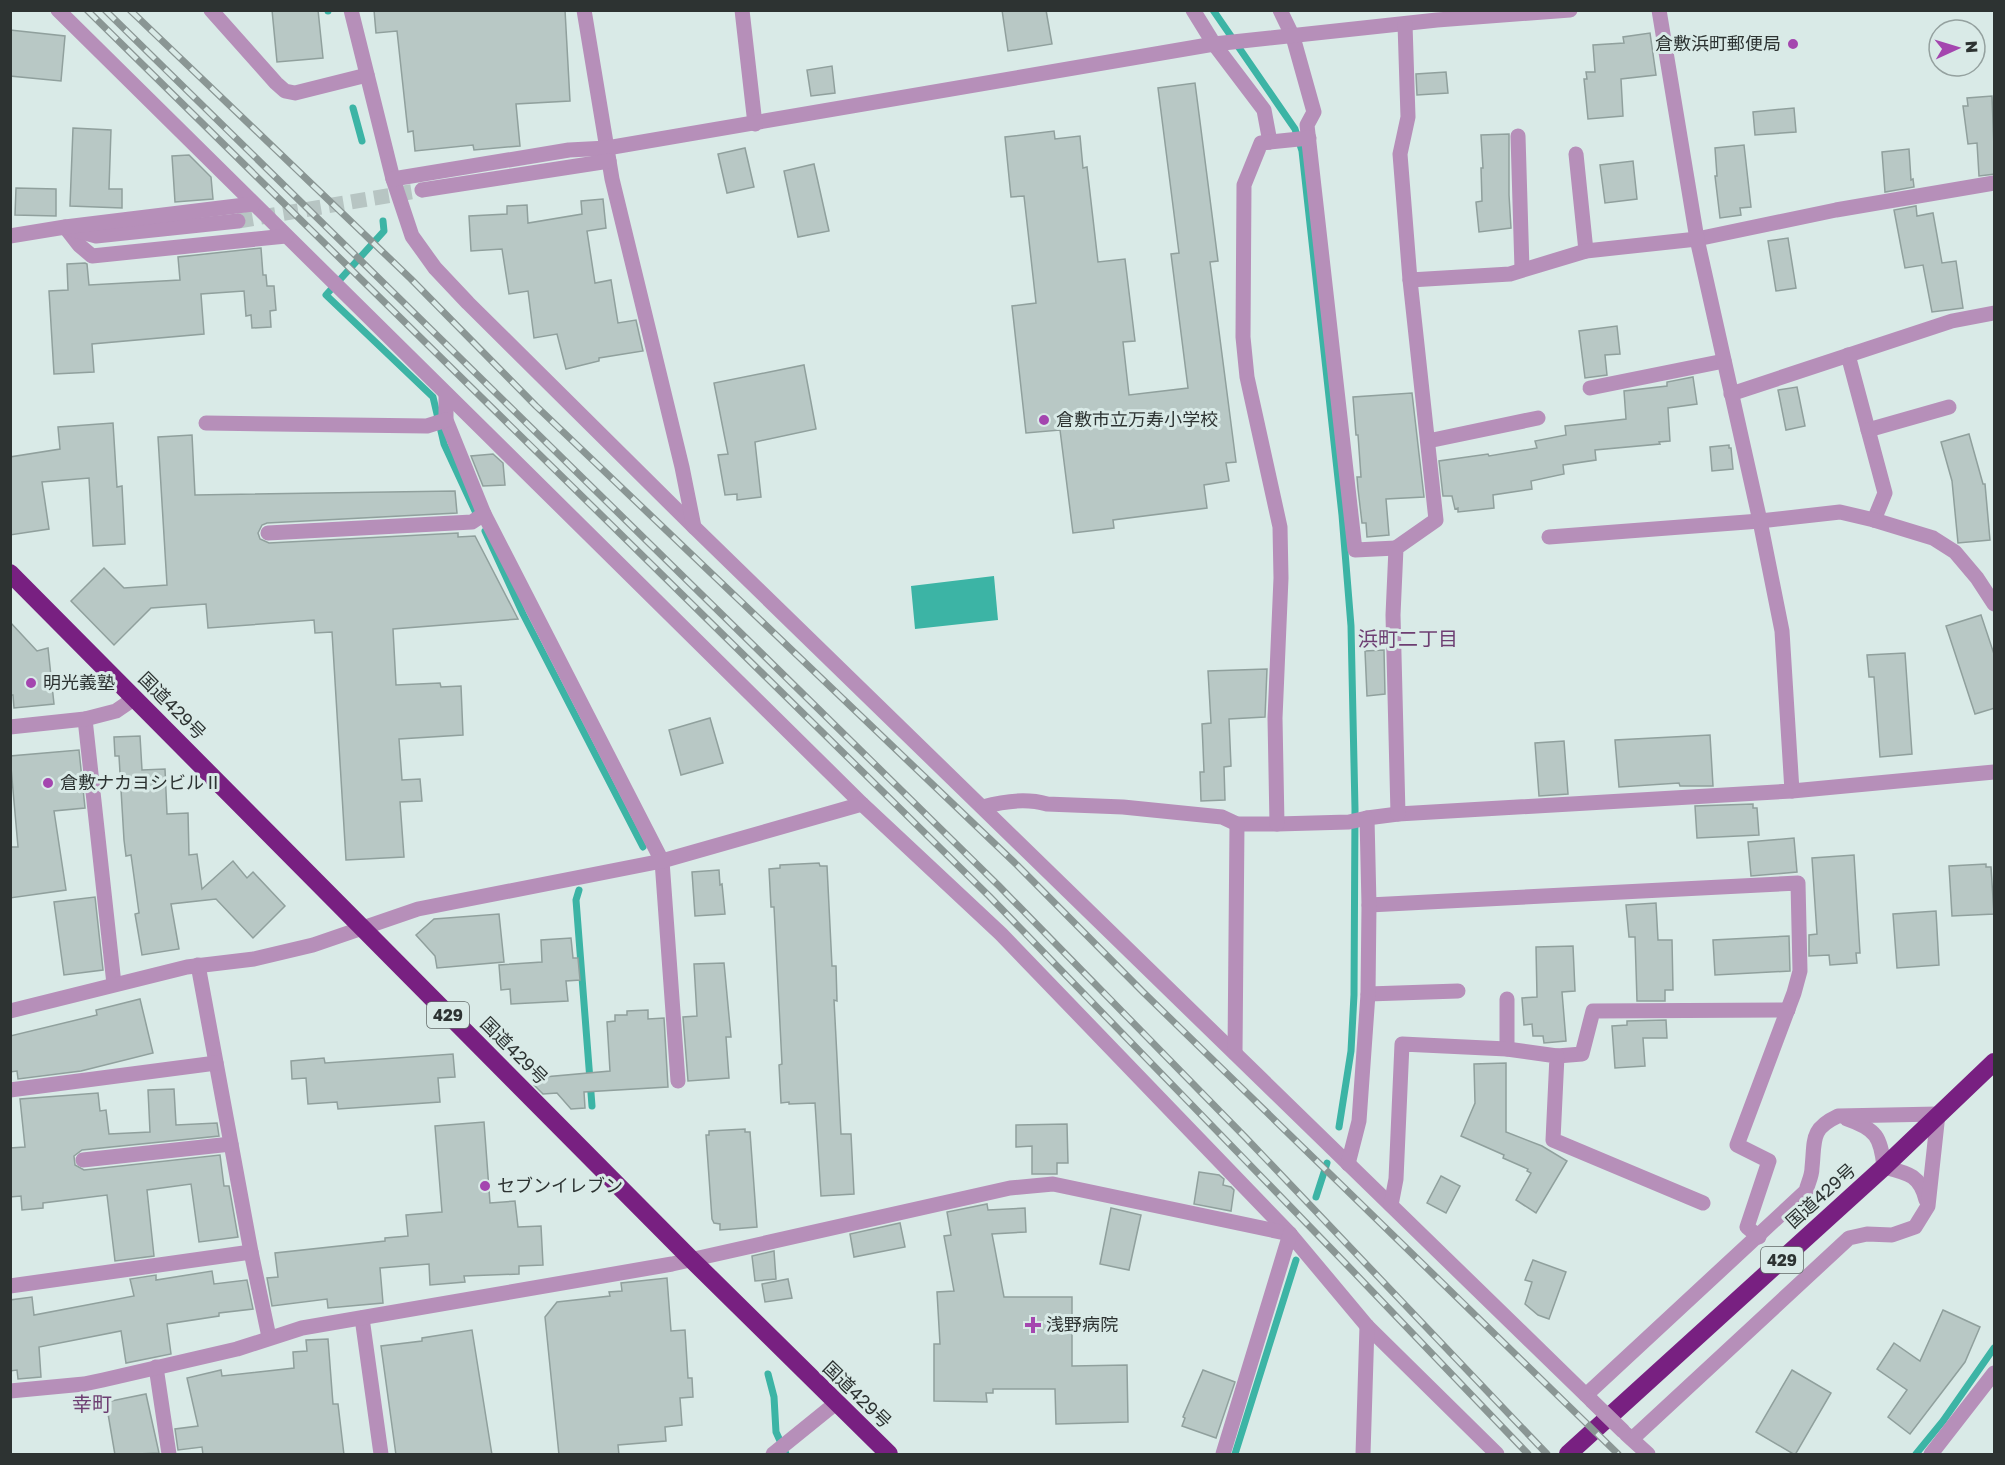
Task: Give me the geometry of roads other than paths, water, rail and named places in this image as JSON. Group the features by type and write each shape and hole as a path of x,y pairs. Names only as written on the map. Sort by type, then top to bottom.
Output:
{"highway":[{"name":"国道429号","path":"10,573 691,1259 889,1455"},
{"name":"国道429号","path":"1568,1455 1884,1167 1995,1062"}],"street":[{"path":"58,10 862,804 1001,934 1290,1234 1367,1326 1494,1453"},
{"path":"212,10 285,91 295,93 367,75"},
{"path":"351,10 393,179 412,236 435,268 694,526 1648,1455"},
{"path":"584,10 608,155 694,526"},
{"path":"742,10 755,124"},
{"path":"1193,10 1228,43 1264,110 1270,142"},
{"path":"1281,10 1293,37 1314,112 1306,124 1302,139 1355,550 1396,548 1436,520 1410,280 1400,154 1408,117 1405,24"},
{"path":"422,190 608,155 755,124 1228,43 1405,24 1438,15 1570,10"},
{"path":"1659,10 1697,239 1760,521 1782,631 1792,791"},
{"path":"1518,136 1522,269"},
{"path":"1277,824 1275,718 1281,578 1280,527 1247,376 1243,337 1244,185 1261,143 1302,139"},
{"path":"393,179 569,150 608,155"},
{"path":"1576,154 1586,251"},
{"path":"1410,280 1510,274 1586,251 1697,239 1836,210 1995,183"},
{"path":"10,236 253,204"},
{"path":"65,227 96,236 238,221"},
{"path":"65,227 79,245 92,256 286,236"},
{"path":"1731,394 1952,321 1995,313"},
{"path":"1848,355 1885,493 1875,520"},
{"path":"1590,388 1724,361"},
{"path":"446,394 441,421 478,518 662,861 678,1081"},
{"path":"1868,429 1949,407"},
{"path":"1428,441 1538,418"},
{"path":"206,423 427,426 441,421"},
{"path":"1549,537 1760,521 1840,512 1933,538 1955,552 1995,604"},
{"path":"268,533 478,518"},
{"path":"1396,548 1393,615 1398,814"},
{"path":"10,727 85,719 116,711 135,698"},
{"path":"85,719 114,984"},
{"path":"983,807 1001,802 1035,801 1047,804 1123,807 1222,817 1237,824 1277,824 1359,820 1398,814 1792,791 1995,771"},
{"path":"10,1011 198,965 254,959 313,945 418,909 662,861 862,804"},
{"path":"1348,1164 1359,1121 1368,994 1369,905 1359,820"},
{"path":"1235,1053 1237,824"},
{"path":"1369,905 1798,883 1800,971 1788,1010 1737,1145 1769,1161 1747,1227 1759,1237"},
{"path":"198,965 269,1337"},
{"path":"1368,994 1458,991"},
{"path":"1507,999 1507,1049"},
{"path":"1391,1205 1396,1179 1402,1044 1507,1049 1557,1056 1582,1054 1593,1011 1788,1010"},
{"path":"1557,1056 1552,1140 1703,1203"},
{"path":"10,1090 216,1063"},
{"path":"1589,1398 1806,1191 1812,1171 1814,1137 1823,1123 1838,1116 1938,1114 1928,1206 1915,1227 1892,1235 1867,1234 1849,1238 1627,1435"},
{"path":"1838,1116 1863,1125 1876,1135 1882,1144 1884,1167 1915,1178 1923,1188 1928,1206"},
{"path":"83,1160 231,1144"},
{"path":"10,1391 84,1384 237,1349 302,1328 672,1264 1010,1188 1053,1184 1290,1234"},
{"path":"1223,1455 1290,1234"},
{"path":"10,1286 251,1252"},
{"path":"362,1318 381,1455"},
{"path":"1363,1455 1367,1326"},
{"path":"156,1367 169,1455"},
{"path":"1931,1455 1995,1373"},
{"path":"778,1450 836,1403"}],"waterway":[{"path":"1213,10 1295,129 1302,151 1342,515 1351,626 1355,809 1354,995 1351,1051 1339,1127"},
{"path":"353,108 362,141"},
{"path":"383,221 384,231 326,295 433,397 444,444 475,511"},
{"path":"485,531 523,614 643,847"},
{"path":"579,890 576,900 592,1106"},
{"path":"1316,1197 1327,1163"},
{"path":"1235,1454 1296,1260"},
{"path":"1916,1454 1943,1421 1994,1348"},
{"path":"768,1374 774,1397 776,1432 786,1454"}],"tunnel":[{"path":"238,221 422,190"}],"railway":[{"path":"87,10 989,896 1528,1454"},
{"path":"105,10 999,886 1246,1138 1547,1454"},
{"path":"130,10 411,279 536,406 1017,865 1143,992 1618,1454"}],"place":[{"name":"倉敷浜町郵便局","path":"1793,44"},
{"name":"倉敷市立万寿小学校","path":"1044,420"},
{"name":"明光義塾","path":"31,683"},
{"name":"倉敷ナカヨシビルⅡ","path":"48,783"},
{"name":"セブンイレブン","path":"485,1186"},
{"name":"浅野病院","path":"1033,1325"}],"district":[{"name":"浜町二丁目","path":"1408,639"},
{"name":"幸町","path":"92,1404"}]}
